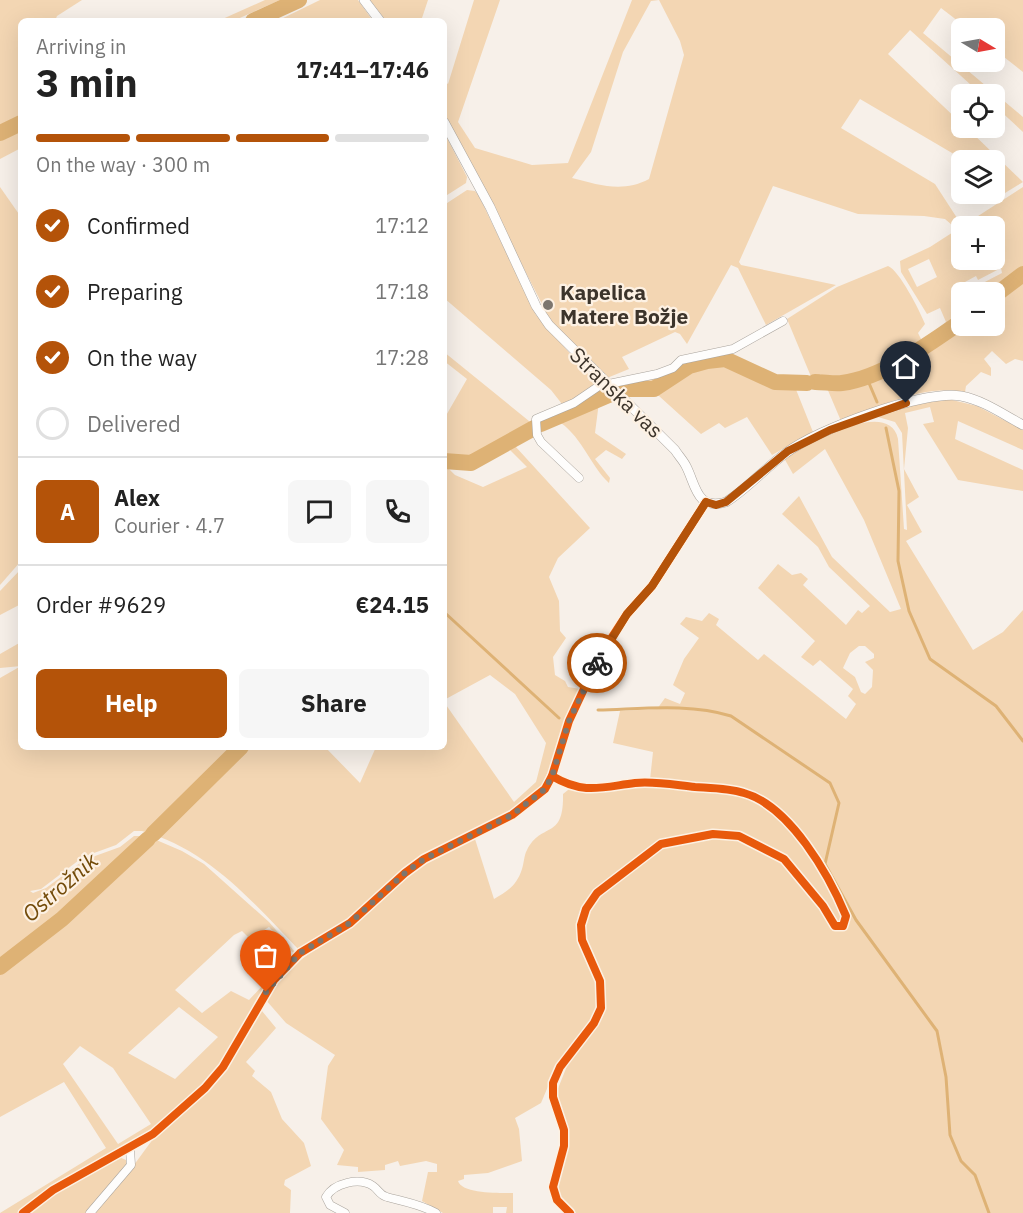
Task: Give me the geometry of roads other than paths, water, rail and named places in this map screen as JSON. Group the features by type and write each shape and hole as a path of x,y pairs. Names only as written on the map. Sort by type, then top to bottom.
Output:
{"street":[{"path":"364,0 378,18"},
{"name":"Stranska vas","path":"447,128 490,207 537,306 563,342 675,450 687,467 699,495 706,502"},
{"path":"579,478 541,442 537,435 536,419 574,403 599,386 612,390 657,374 693,357 733,349 783,321"},
{"path":"23,1213 53,1190 130,1149 153,1134 206,1088 223,1067 274,980 300,953 350,923 405,873 424,859 487,829 532,801 545,789 552,776 569,721 604,648 627,614 652,586 706,502 716,505 726,502 788,451 814,437 921,397 945,394 964,396 1023,425"},
{"path":"552,776 568,786 584,789 653,783 743,792 760,799 784,816 800,834 846,916 843,926 835,926 812,891 784,859 739,836 713,834 661,844 597,893 586,909 581,925 582,940 600,981 601,1008 594,1023 560,1067 553,1083 553,1097 564,1130 564,1146 553,1187 558,1200 570,1213"},
{"path":"90,1213 131,1165 130,1149"},
{"path":"345,1213 330,1204 327,1197 333,1188 350,1183 372,1185 385,1197 411,1201 436,1213"}],"waterway":[{"path":"260,18 299,0"},
{"path":"0,133 18,124"},
{"name":"Ostrožnik","path":"1005,288 1023,274"},
{"name":"Ostrožnik","path":"815,382 842,383 873,374 905,359 951,329"},
{"name":"Ostrožnik","path":"541,424 623,389 654,389 689,366 707,361 725,359 775,382 807,383"},
{"path":"866,376 877,402"},
{"name":"Ostrožnik","path":"447,461 471,463 534,428"},
{"path":"886,428 899,491 898,561 909,611 930,659 996,706 1023,741"},
{"path":"447,615 559,718"},
{"path":"598,710 682,708 731,716 830,783 839,803 825,864 856,920 937,1031 946,1077 950,1135 961,1161 975,1175 989,1213"},
{"name":"Ostrožnik","path":"153,834 238,750"},
{"name":"Ostrožnik","path":"0,967 62,919 148,839"}],"place":[{"name":"Kapelica Matere Božje","path":"548,305"}]}
